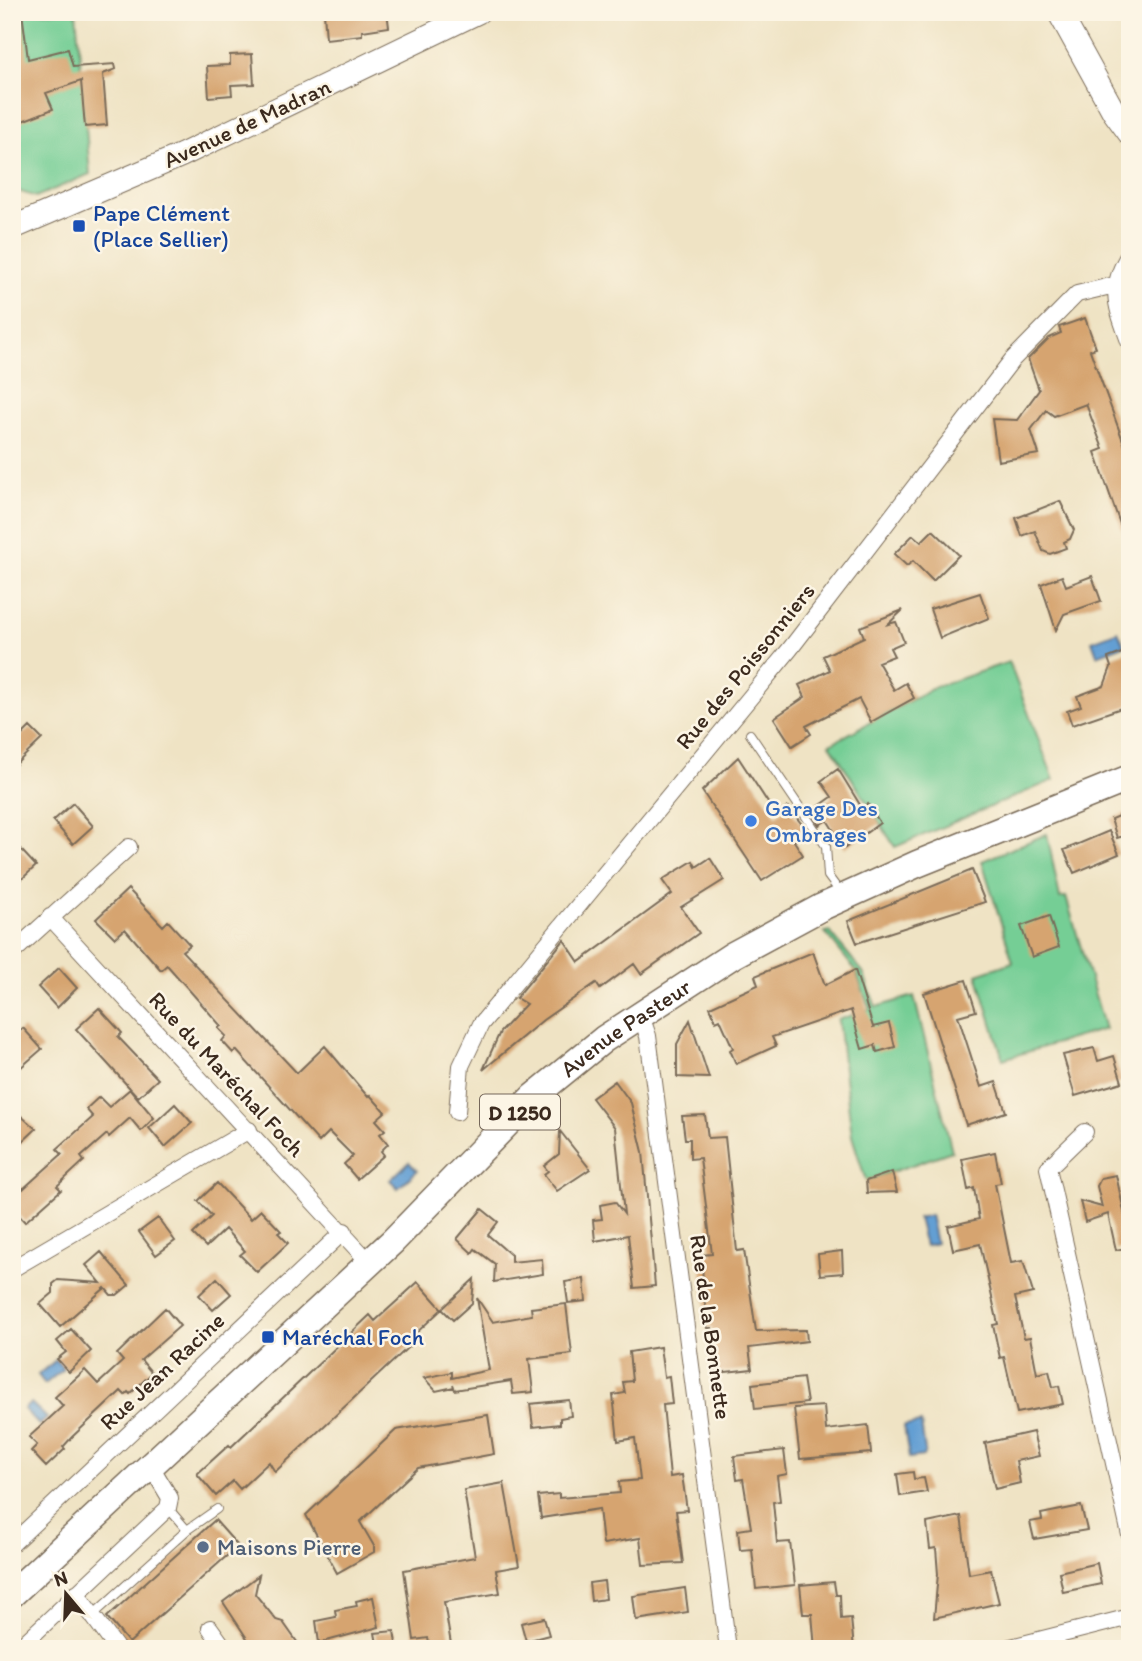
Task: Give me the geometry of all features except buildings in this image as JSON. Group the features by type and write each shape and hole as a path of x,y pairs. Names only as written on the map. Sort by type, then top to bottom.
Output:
{"main road":[{"name":"Avenue de Madran","path":"12,228 182,155 478,12"},
{"path":"1059,12 1114,112 1130,134"},
{"name":"Avenue Pasteur","path":"12,1594 152,1468 370,1263 533,1097 640,1013 733,955 843,898 917,864 1130,778"}],"street":[{"path":"1130,253 1115,285 1115,303 1130,344"},
{"name":"Rue des Poissonniers","path":"457,1112 461,1066 481,1024 790,649 1012,360 1077,294 1115,285"},
{"path":"12,953 129,847"},
{"name":"Rue du Maréchal Foch","path":"50,917 344,1231 370,1263"},
{"name":"Rue de la Bonnette","path":"640,1013 648,1036 728,1649"},
{"path":"12,1269 249,1130"},
{"path":"1085,1132 1048,1168 1130,1535"},
{"name":"Rue Jean Racine","path":"12,1544 344,1231"},
{"path":"18,1649 167,1508 170,1498 152,1468"},
{"path":"76,1593 117,1649"},
{"path":"1003,1649 1130,1617"},
{"path":"210,1628 225,1649"}],"lane":[{"path":"750,734 826,846 828,876 843,898"},
{"path":"167,1508 187,1530"},
{"path":"93,1615 187,1530 217,1509"}],"green space":[{"path":"12,12 76,12 90,174 36,197 12,189"},
{"path":"1009,662 1054,780 895,847 830,744 935,687"},
{"path":"1047,834 1060,898 1066,897 1105,1029 1003,1059 977,974 1013,962 982,861"},
{"path":"829,931 863,972 876,1007 914,996 952,1151 866,1181 852,1136 838,1020 870,1009 855,970 825,932"}],"water":[{"path":"1118,631 1124,645 1097,655 1092,641"},
{"path":"409,1162 417,1171 398,1188 390,1180"},
{"path":"930,1215 936,1243 925,1246 918,1218"},
{"path":"56,1360 63,1369 45,1384 38,1375"},
{"path":"31,1403 47,1418 39,1425 24,1409"},
{"path":"921,1423 925,1451 923,1456 909,1458 904,1426"}],"place":[{"name":"Pape Clément (Place Sellier)","path":"79,226"},
{"name":"Garage Des Ombrages","path":"751,821"},
{"name":"Maréchal Foch","path":"268,1337"},
{"name":"Maisons Pierre","path":"203,1547"}]}
